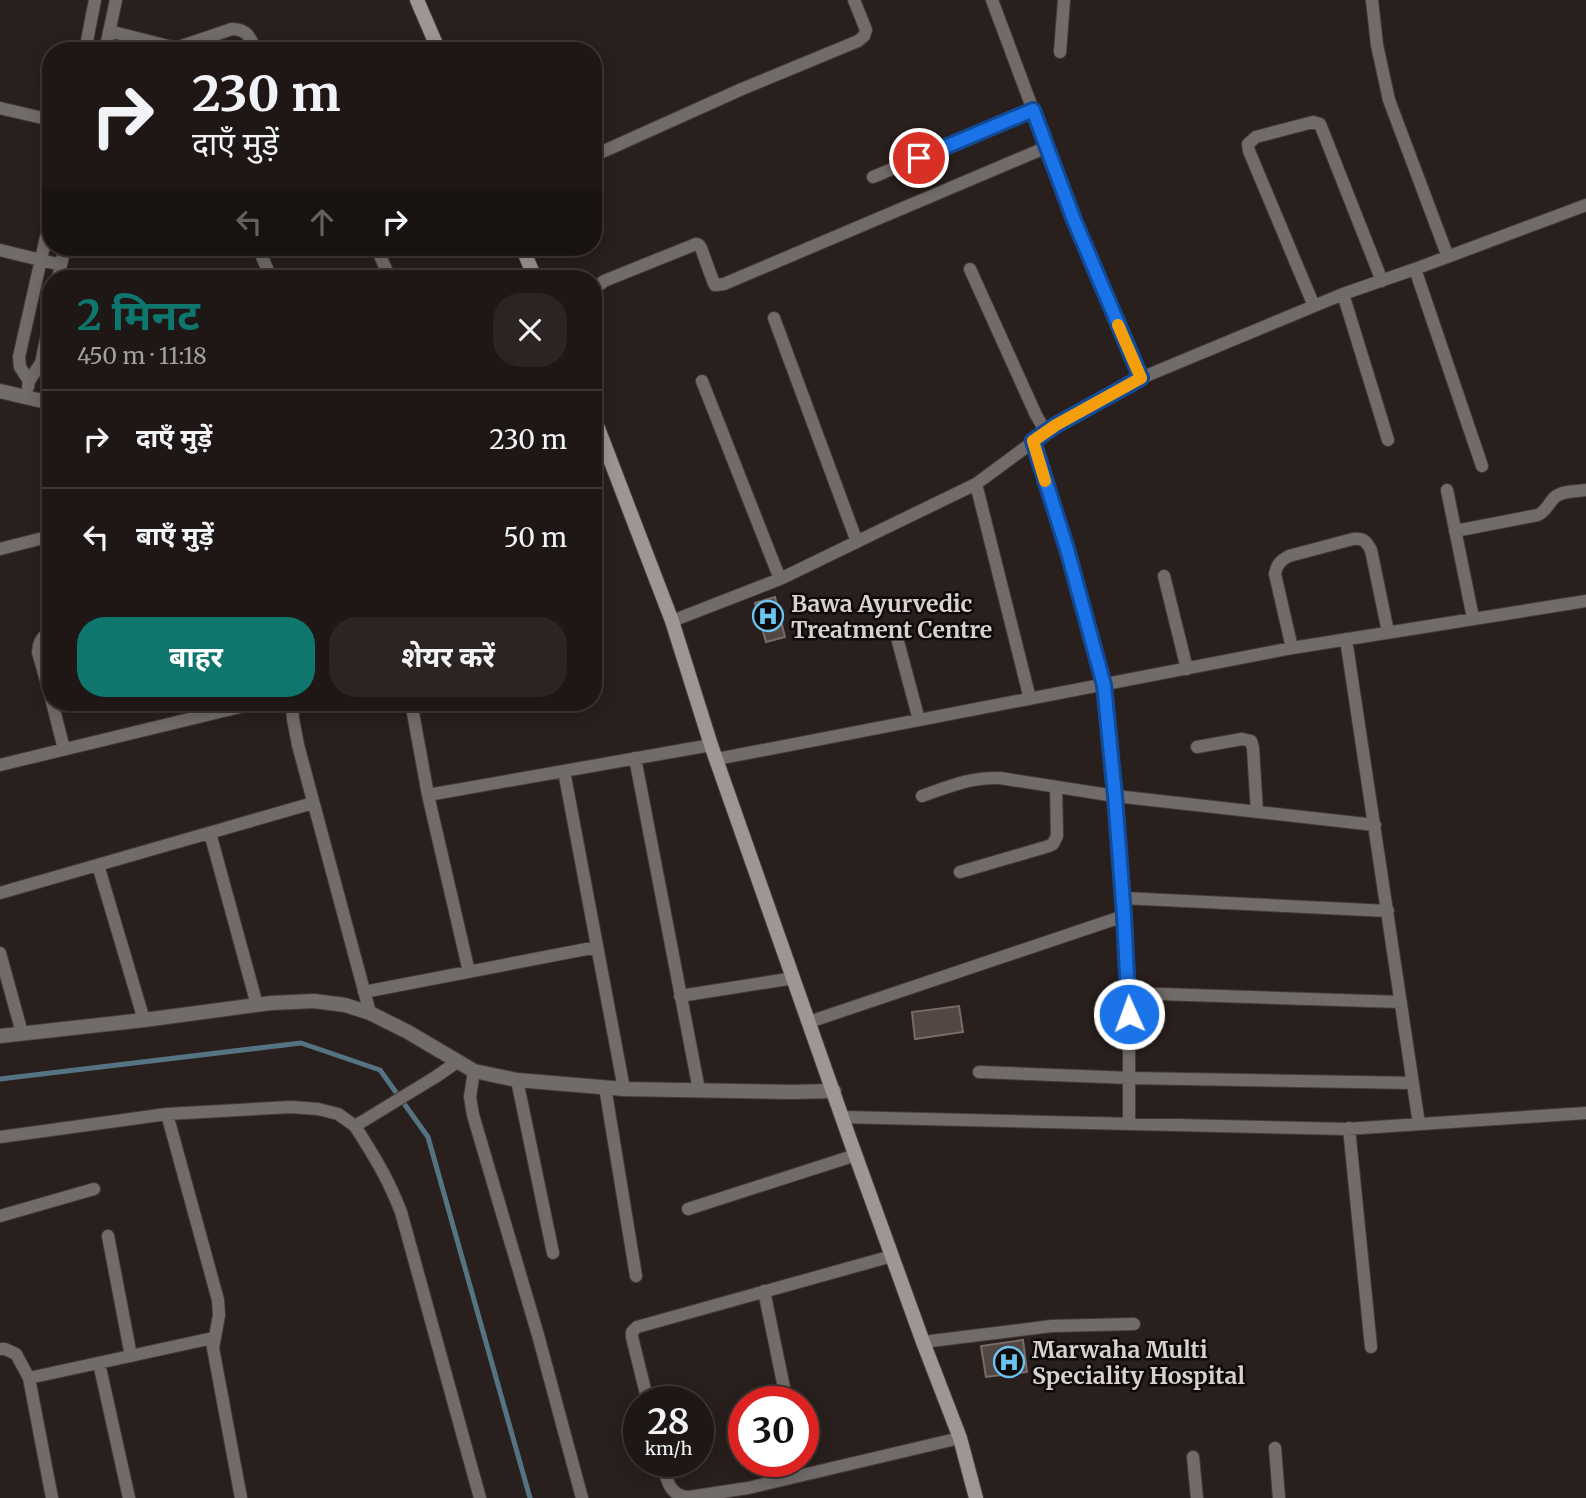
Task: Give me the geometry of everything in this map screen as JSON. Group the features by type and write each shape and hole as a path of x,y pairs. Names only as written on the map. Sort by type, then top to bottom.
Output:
{"main road":[{"path":"417,0 435,42"},
{"path":"602,439 672,621 711,744 842,1117 960,1438 976,1498"}],"street":[{"path":"87,42 95,0"},
{"path":"107,42 116,0"},
{"path":"602,152 858,41 866,30 854,0"},
{"path":"992,0 1074,220 1141,378"},
{"path":"1060,52 1063,0"},
{"path":"1372,0 1377,46 1389,100 1448,257"},
{"path":"196,42 239,29 245,32 252,42"},
{"path":"109,31 151,42"},
{"path":"0,108 42,118"},
{"path":"873,177 1033,110"},
{"path":"1314,306 1249,151 1248,144 1256,137 1313,122 1320,124 1382,281"},
{"path":"602,283 696,244 701,248 715,285 724,284 1047,147"},
{"path":"672,621 780,579 976,484 1046,432 1141,378 1314,306 1586,205"},
{"path":"0,250 41,260 57,270"},
{"path":"29,381 20,367 19,357 42,256"},
{"path":"971,269 1046,432"},
{"path":"1415,270 1482,466"},
{"path":"1343,295 1388,440"},
{"path":"774,318 857,542"},
{"path":"25,397 29,381 42,358"},
{"path":"702,381 780,579"},
{"path":"0,391 42,400"},
{"path":"1033,441 1067,549 1104,685 1129,993 1129,1124"},
{"path":"976,484 1030,699"},
{"path":"1447,490 1473,618"},
{"path":"1455,531 1538,516 1557,495 1586,490"},
{"path":"0,549 42,538"},
{"path":"1293,648 1275,574 1277,566 1289,556 1353,539 1361,538 1367,541 1371,550 1388,632"},
{"path":"1164,576 1187,669"},
{"path":"717,759 1293,648 1586,601"},
{"path":"896,634 919,720"},
{"path":"42,638 38,644 38,652 42,667"},
{"path":"1346,639 1419,1124"},
{"path":"54,711 64,749"},
{"path":"0,765 222,711"},
{"path":"293,711 298,745 370,1013"},
{"path":"413,711 428,795 469,972"},
{"path":"1197,747 1242,738 1251,741 1257,812"},
{"path":"428,795 711,744"},
{"path":"635,758 699,1090"},
{"path":"564,771 624,1089"},
{"path":"922,796 963,781 1000,778 1115,796 1375,825"},
{"path":"960,872 1053,844 1057,836 1056,787"},
{"path":"0,893 313,803"},
{"path":"210,833 257,1005"},
{"path":"98,865 145,1020"},
{"path":"1123,898 1388,911"},
{"path":"809,1022 1124,916"},
{"path":"365,992 597,947"},
{"path":"0,953 22,1034"},
{"path":"680,996 794,978"},
{"path":"1129,993 1401,1002"},
{"path":"0,1036 257,1005 314,1001 345,1005 370,1013 408,1031 474,1071 517,1080 624,1089 834,1091"},
{"path":"355,1126 457,1062"},
{"path":"474,1071 470,1097 472,1115 538,1335 582,1498"},
{"path":"979,1072 1130,1078 1413,1083"},
{"path":"517,1080 553,1253"},
{"path":"605,1087 636,1276"},
{"path":"0,1137 167,1114 290,1107 338,1114 355,1126 380,1165 401,1212 480,1498"},
{"path":"842,1117 1349,1128 1586,1113"},
{"path":"167,1114 218,1300 219,1315 213,1348 241,1498"},
{"path":"1349,1128 1371,1347"},
{"path":"688,1209 856,1155"},
{"path":"0,1216 94,1189"},
{"path":"108,1236 131,1356"},
{"path":"644,1386 632,1336 634,1329 641,1325 892,1256"},
{"path":"764,1292 784,1386"},
{"path":"923,1342 1052,1326 1133,1324"},
{"path":"29,1378 214,1338"},
{"path":"0,1349 16,1354 29,1378 52,1498"},
{"path":"99,1363 130,1498"},
{"path":"666,1477 676,1494 681,1497 749,1493 960,1438"},
{"path":"1275,1448 1279,1498"},
{"path":"1193,1457 1197,1498"}],"building":[{"path":"775,597 785,637 766,642 755,603"},
{"path":"959,1006 963,1032 915,1039 912,1012"},
{"path":"1023,1340 1027,1372 986,1377 981,1346"}],"waterway":[{"path":"0,1079 301,1043 380,1070 428,1137 530,1498"}],"slow traffic":[{"path":"1045,481 1033,441 1056,425 1141,378 1118,325"}],"place":[{"name":"Bawa Ayurvedic Treatment Centre","path":"768,616"},
{"name":"Marwaha Multi Speciality Hospital","path":"1009,1362"}],"route":[{"path":"919,158 1033,110 1074,220 1141,378 1056,425 1033,441 1067,549 1104,685 1115,796 1129,1014"}]}
